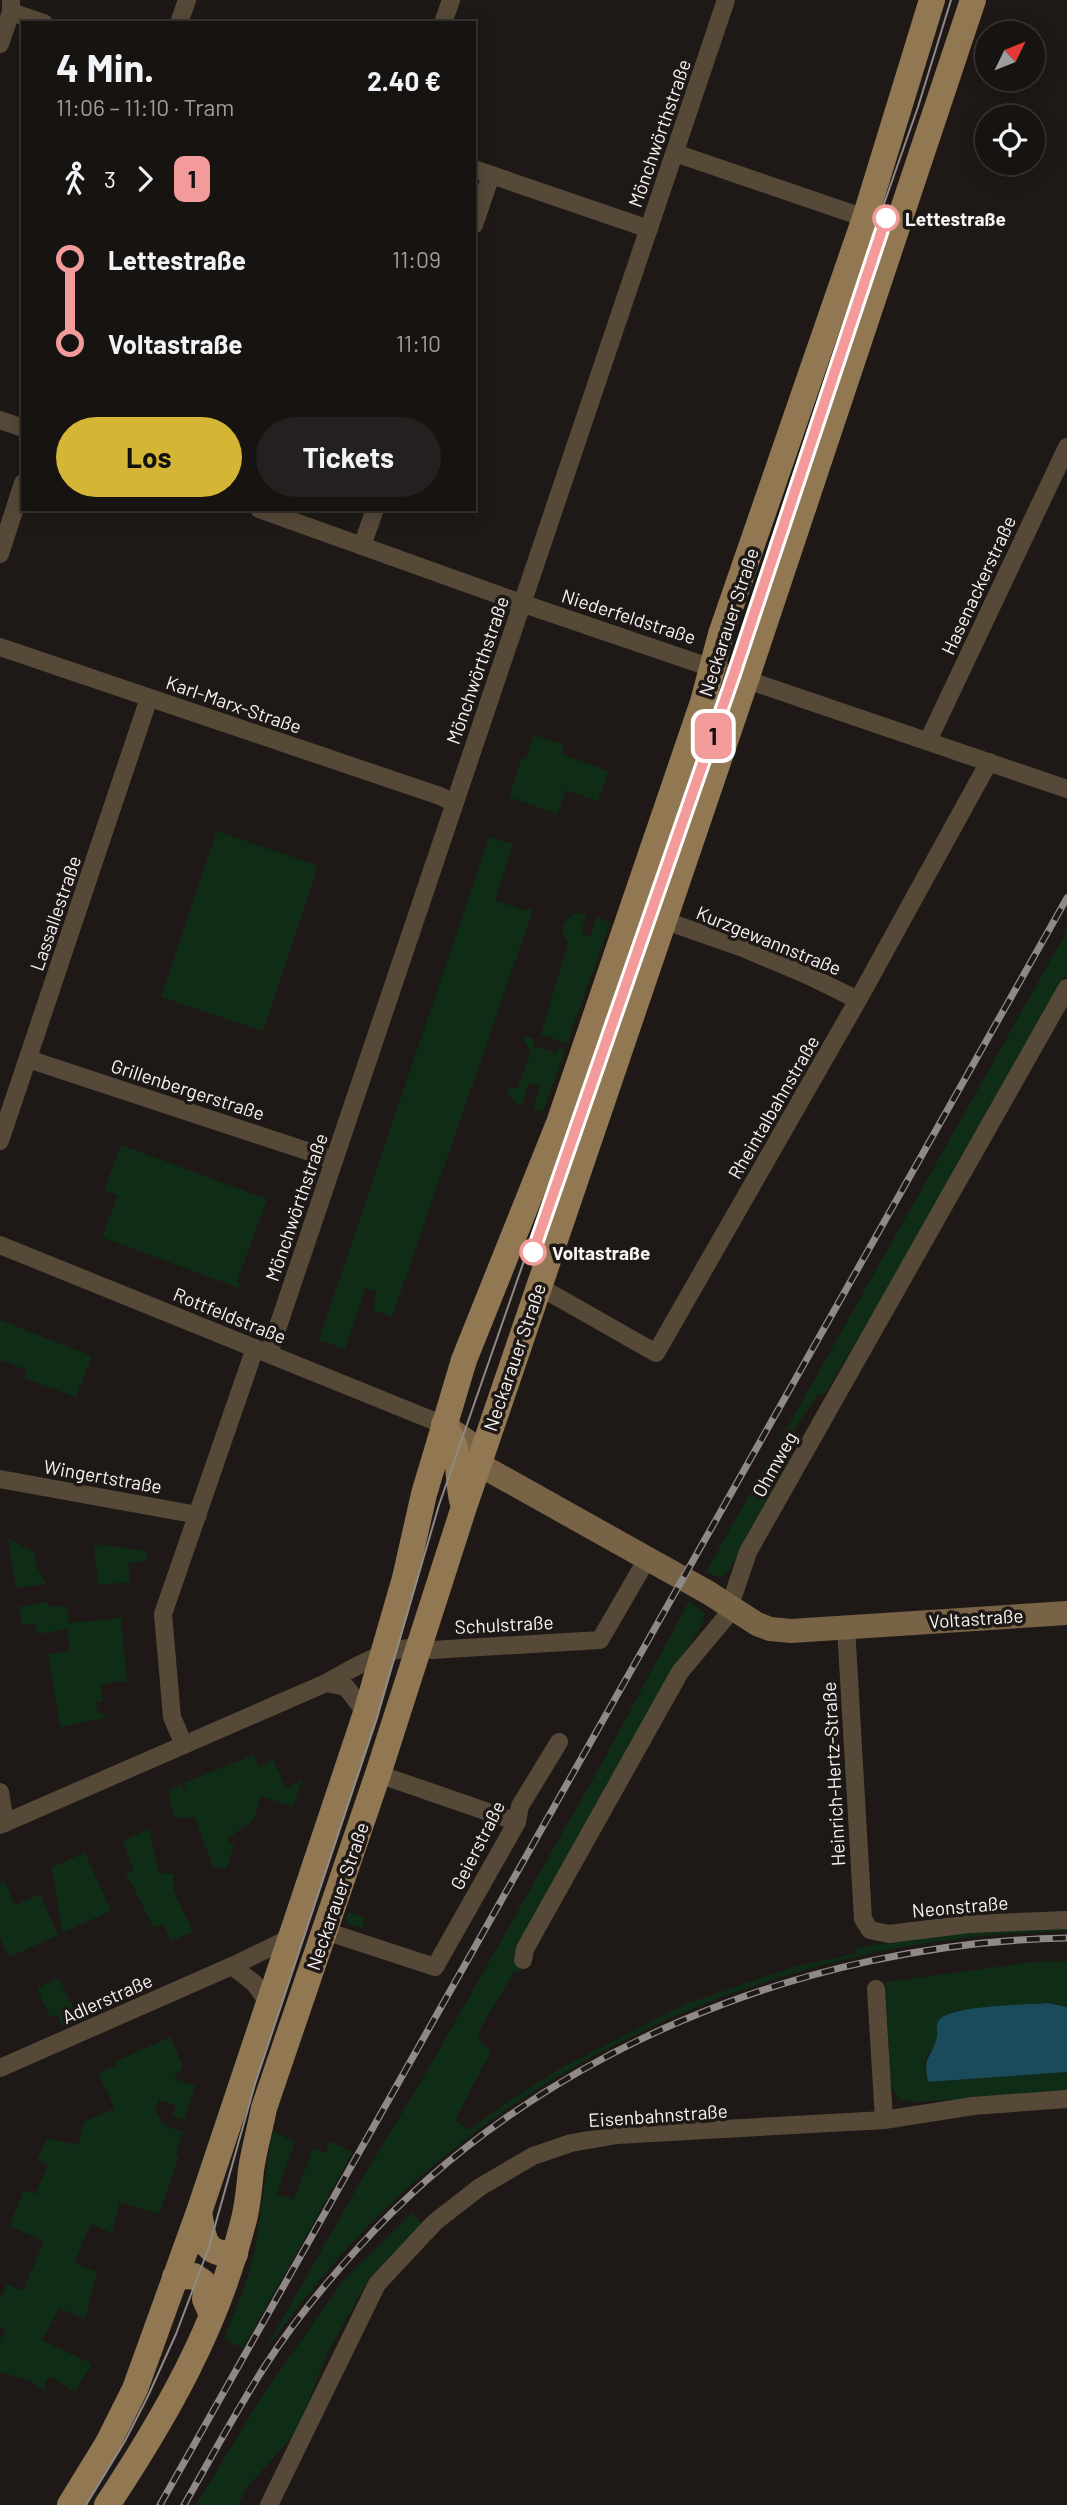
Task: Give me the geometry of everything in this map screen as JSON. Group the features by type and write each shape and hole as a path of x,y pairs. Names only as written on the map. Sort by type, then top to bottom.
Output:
{"main road":[{"name":"Neckarauer Straße","path":"107,2505 162,2421 212,2315 235,2254 244,2221 254,2150 264,2108 378,1774 464,1507 459,1488 462,1447 455,1388 472,1338 559,1123 699,713 721,634 865,218 932,0"},
{"name":"Neckarauer Straße","path":"70,2505 127,2407 145,2365 199,2212 366,1713 405,1578 432,1468 462,1447 538,1286 893,245 973,0"},
{"name":"Voltastraße","path":"462,1447 509,1482 770,1629 791,1631 1067,1613"},
{"path":"432,1468 462,1447"},
{"path":"199,2212 203,2236 211,2250 219,2254 235,2254"},
{"path":"175,2277 194,2276 203,2281 205,2299 212,2315"}],"street":[{"path":"180,21 187,0"},
{"path":"444,21 451,0"},
{"name":"Mönchwörthstraße","path":"184,1745 173,1717 163,1614 198,1515 334,1160 726,0"},
{"path":"0,44 11,6 40,21"},
{"path":"675,153 865,218"},
{"path":"476,213 483,172 649,229"},
{"path":"0,420 21,427"},
{"name":"Hasenackerstraße","path":"928,741 1067,447"},
{"path":"0,554 21,489"},
{"name":"Niederfeldstraße","path":"265,511 521,603 1067,789"},
{"path":"362,546 374,511"},
{"name":"Karl-Marx-Straße","path":"0,647 454,803"},
{"name":"Lassallestraße","path":"0,1141 149,698"},
{"name":"Rheintalbahnstraße","path":"538,1286 656,1353 858,1000 989,762"},
{"name":"Kurzgewannstraße","path":"663,920 743,948 858,1000"},
{"name":"Ohmweg","path":"523,1960 525,1949 680,1672 726,1617 748,1552 1067,988"},
{"name":"Grillenbergerstraße","path":"28,1059 334,1160"},
{"name":"Rottfeldstraße","path":"0,1245 262,1351 462,1447"},
{"name":"Wingertstraße","path":"0,1479 198,1515"},
{"name":"Schulstraße","path":"2,1824 326,1683 367,1660 382,1655 419,1645 432,1650 600,1640 647,1559"},
{"name":"Heinrich-Hertz-Straße","path":"846,1627 863,1919"},
{"path":"326,1683 346,1687 366,1713"},
{"name":"Geierstraße","path":"325,1931 435,1967 517,1822 520,1806 559,1742"},
{"path":"378,1774 517,1822"},
{"path":"0,1791 2,1824"},
{"name":"Neonstraße","path":"863,1919 870,1930 889,1934 969,1924 1067,1920"},
{"name":"Adlerstraße","path":"0,2068 290,1938"},
{"path":"232,1966 254,1983 268,2002"},
{"path":"876,1989 884,2120"},
{"name":"Eisenbahnstraße","path":"270,2505 377,2284 435,2222 480,2187 533,2156 571,2143 617,2136 884,2120 973,2106 1067,2099"}],"green space":[{"path":"534,735 564,745 561,754 609,771 598,801 566,790 557,814 509,797 522,758 526,759"},
{"path":"217,831 318,866 263,1031 161,997"},
{"path":"489,837 513,844 495,900 522,910 533,910 392,1317 372,1309 377,1292 366,1288 345,1349 319,1340"},
{"path":"578,913 586,915 581,933 590,937 597,917 610,923 567,1044 541,1034 568,944 562,930 570,916"},
{"path":"1067,931 1067,972 890,1285 824,1395 818,1394 784,1445 791,1452 791,1459 727,1574 719,1577 706,1572"},
{"path":"525,1036 534,1039 533,1046 556,1053 559,1048 565,1050 543,1112 533,1109 540,1086 529,1082 522,1105 515,1103 508,1093 508,1086 517,1089 531,1053 524,1041"},
{"path":"121,1145 267,1199 237,1282 240,1284 239,1288 102,1237 118,1195 104,1190"},
{"path":"0,1320 92,1356 76,1397 24,1378 27,1370 0,1360"},
{"path":"8,1538 35,1553 37,1567 46,1584 16,1588"},
{"path":"94,1544 148,1551 145,1561 128,1563 130,1582 98,1585"},
{"path":"689,1601 704,1612 704,1620 514,1954 521,1971 514,1972 479,2031 480,2041 491,2051 455,2120 469,2130 563,2067 686,2004 790,1968 856,1953 856,1948 935,1935 1067,1926 1067,1931 973,1937 880,1952 788,1975 699,2006 613,2045 532,2093 455,2148 384,2210 335,2262 262,2355 602,1763"},
{"path":"48,1602 49,1607 67,1606 69,1623 121,1618 127,1681 101,1684 103,1701 96,1702 97,1711 108,1717 60,1727 48,1654 70,1651 67,1629 37,1634 35,1623 22,1625 19,1607"},
{"path":"253,1755 259,1767 273,1760 286,1788 302,1780 293,1807 261,1796 253,1821 226,1839 234,1845 226,1870 213,1866 194,1817 174,1818 168,1791 180,1785 183,1789 186,1787 184,1783"},
{"path":"149,1829 159,1873 173,1874 173,1889 193,1932 171,1941 163,1924 154,1928 125,1871 134,1871 123,1841"},
{"path":"85,1853 111,1911 62,1933 52,1867"},
{"path":"4,1881 15,1905 40,1894 58,1935 9,1957 0,1938 0,1883"},
{"path":"348,1912 365,1918 362,1928 345,1923"},
{"path":"1042,1961 1067,1962 1067,2007 1048,2003 953,2012 940,2019 937,2025 937,2040 924,2063 928,2082 1067,2072 1067,2093 913,2102 899,2099 891,2087 885,1982"},
{"path":"59,1978 79,2021 63,2028 57,2015 50,2017 37,1988"},
{"path":"170,2037 183,2066 174,2079 195,2086 184,2120 172,2116 176,2105 159,2100 155,2110 163,2125 183,2132 175,2155 179,2156 159,2214 120,2202 112,2233 91,2224 74,2263 97,2272 85,2319 59,2308 42,2340 92,2364 75,2392 50,2376 45,2384 46,2391 30,2381 0,2372 0,2340 6,2330 0,2326 0,2299 7,2284 23,2291 44,2241 9,2226 24,2190 35,2194 48,2165 37,2160 47,2138 78,2145 84,2122 115,2108 98,2073 116,2065 115,2062"},
{"path":"272,2131 295,2142 277,2194 294,2200 313,2148 326,2153 329,2141 353,2152 243,2348 224,2339 255,2251"},
{"path":"412,2213 422,2223 370,2277 327,2354 296,2433 248,2486 238,2505 196,2505 261,2398 343,2281"}],"water":[{"path":"1048,2003 1067,2007 1067,2072 928,2082 926,2063 937,2038 937,2024 947,2014 974,2008"}],"tram line":[{"path":"86,2505 125,2441 148,2396 176,2334 209,2247 255,2084 376,1720 439,1505 729,672 918,107 951,0"},
{"name":"1","path":"533,1252 734,674 886,218"}],"railway":[{"path":"160,2505 1067,898"},
{"path":"184,2505 265,2366 321,2290 358,2248 429,2178 507,2117 591,2065 681,2021 774,1986 871,1961 969,1945 1067,1938"}],"place":[{"name":"Lettestraße","path":"886,218"},
{"name":"Voltastraße","path":"533,1252"}]}
